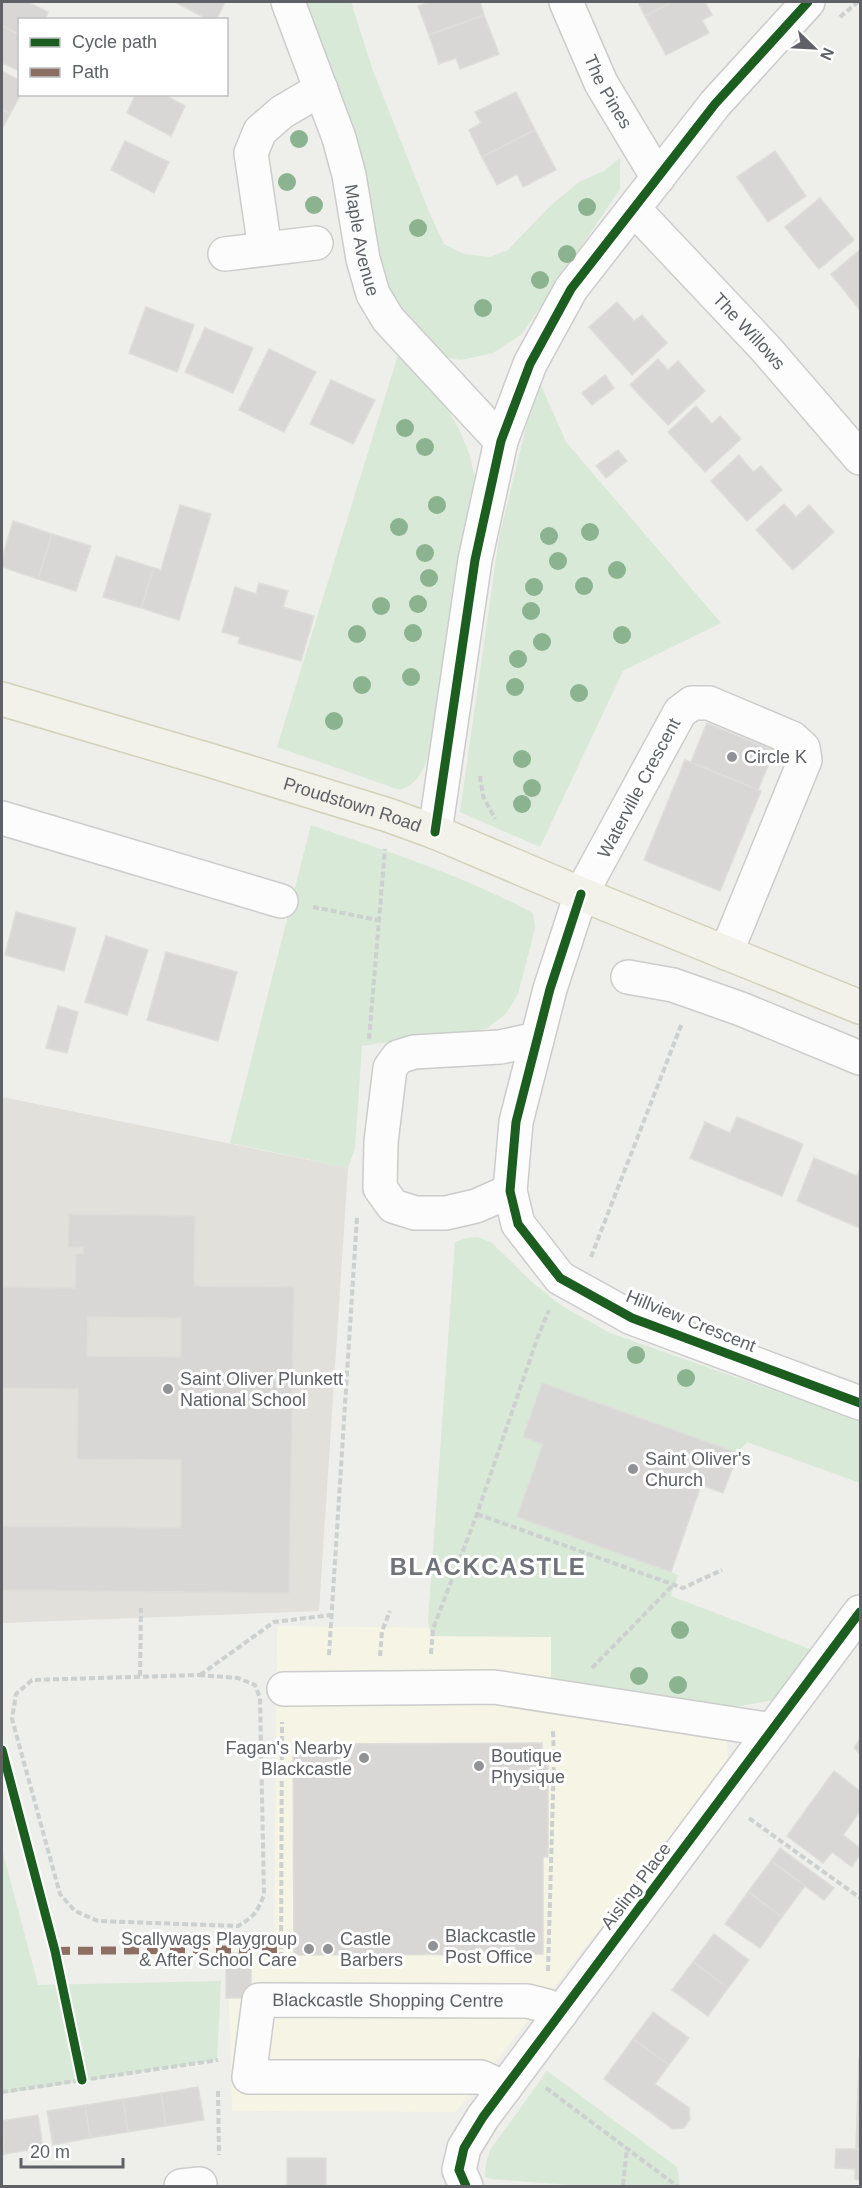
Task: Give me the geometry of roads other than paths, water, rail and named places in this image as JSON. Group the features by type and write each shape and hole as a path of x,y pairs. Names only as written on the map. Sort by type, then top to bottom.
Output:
{"main road":[{"name":"Proudstown Road","path":"2,699 388,815 435,832 581,894 861,1007"}],"street":[{"name":"Maple Avenue","path":"288,2 339,138 349,175 363,259 373,294 388,319 501,441"},
{"name":"The Pines","path":"566,2 601,83 658,178"},
{"path":"435,832 475,560 501,441 530,364 571,290 715,104 807,2"},
{"path":"265,249 251,153 260,131 282,112 321,89"},
{"name":"The Willows","path":"634,209 766,349 861,458"},
{"path":"225,254 316,243"},
{"name":"Waterville Crescent","path":"581,894 680,711 692,703 709,704 792,738 803,748 805,760 726,953"},
{"path":"2,818 281,901"},
{"name":"Hillview Crescent","path":"581,894 550,989 516,1122 510,1191 518,1224 560,1278 632,1318 861,1403"},
{"path":"628,977 673,985 861,1058"},
{"path":"510,1191 476,1206 446,1213 415,1213 393,1206 380,1188 381,1142 390,1068 398,1057 414,1052 500,1047 537,1039"},
{"name":"Aisling Place","path":"466,2187 459,2170 464,2148 483,2117 861,1612"},
{"path":"284,1689 494,1687 771,1730"},
{"name":"Blackcastle Shopping Centre","path":"504,2088 481,2077 249,2077 259,2000 527,2001 547,2006 561,2013"}],"place":[{"name":"Circle K","path":"732,757"},
{"name":"Saint Oliver Plunkett National School","path":"168,1389"},
{"name":"Saint Oliver's Church","path":"633,1469"},
{"name":"Fagan's Nearby Blackcastle","path":"364,1758"},
{"name":"Boutique Physique","path":"479,1766"},
{"name":"Blackcastle Post Office","path":"433,1946"},
{"name":"Scallywags Playgroup & After School Care","path":"309,1949"},
{"name":"Castle Barbers","path":"328,1949"}],"district":[{"name":"BLACKCASTLE","path":"488,1567"}]}
